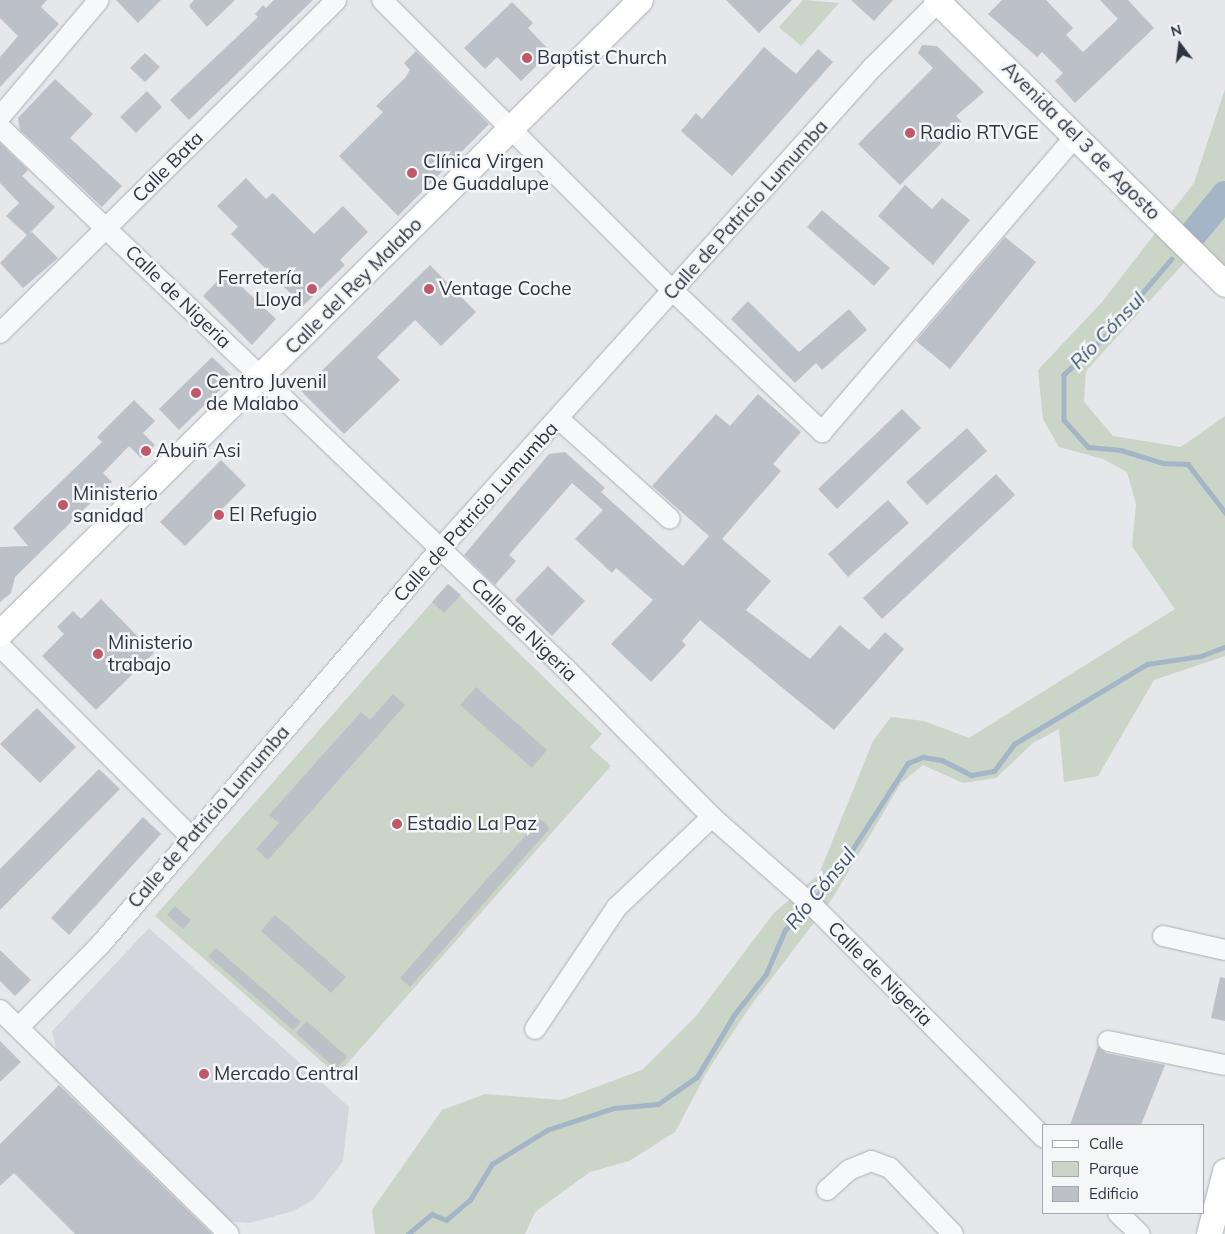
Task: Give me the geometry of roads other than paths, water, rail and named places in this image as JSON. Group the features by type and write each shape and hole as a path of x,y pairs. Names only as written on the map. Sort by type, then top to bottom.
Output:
{"main road":[{"name":"Calle del Rey Malabo","path":"0,633 262,377 640,0"},
{"name":"Avenida del 3 de Agosto","path":"937,1 1076,135 1225,284"},
{"path":"1209,1234 1225,1171"}],"street":[{"path":"0,117 100,0"},
{"name":"Calle Bata","path":"0,333 336,0"},
{"path":"382,0 672,290 822,432 1076,135"},
{"name":"Calle de Patricio Lumumba","path":"19,1027 101,944 440,549 559,419 672,290 873,67 937,1"},
{"name":"Calle de Nigeria","path":"0,127 440,549 712,817 813,906 1042,1136"},
{"path":"559,419 670,520"},
{"path":"0,646 191,837"},
{"path":"535,1029 618,907 712,817"},
{"path":"1163,936 1225,950"},
{"path":"0,1010 229,1234"},
{"path":"1108,1041 1225,1065"},
{"path":"827,1190 849,1170 871,1161 890,1168 953,1234"},
{"path":"1119,1214 1140,1234"}],"waterway":[{"name":"Río Cónsul","path":"1194,233 1225,195"},
{"name":"Río Cónsul","path":"1172,259 1105,337 1064,375 1064,420 1088,447 1121,450 1163,463 1188,464 1225,512"},
{"name":"Río Cónsul","path":"814,899 836,875 908,763 923,757 942,760 971,775 994,771 1014,744 1147,664 1201,656 1225,647"},
{"name":"Río Cónsul","path":"408,1234 432,1214 446,1220 470,1200 492,1164 547,1130 614,1108 658,1104 697,1077 734,1015 766,974 785,930 807,907"}],"place":[{"name":"Baptist Church","path":"527,58"},
{"name":"Radio RTVGE","path":"910,133"},
{"name":"Clínica Virgen De Guadalupe","path":"412,173"},
{"name":"Ferretería Lloyd","path":"312,289"},
{"name":"Ventage Coche","path":"429,289"},
{"name":"Centro Juvenil de Malabo","path":"196,393"},
{"name":"Abuiñ Asi","path":"146,451"},
{"name":"Ministerio sanidad","path":"63,505"},
{"name":"El Refugio","path":"219,515"},
{"name":"Ministerio trabajo","path":"98,654"},
{"name":"Estadio La Paz","path":"397,824"},
{"name":"Mercado Central","path":"204,1074"}]}
